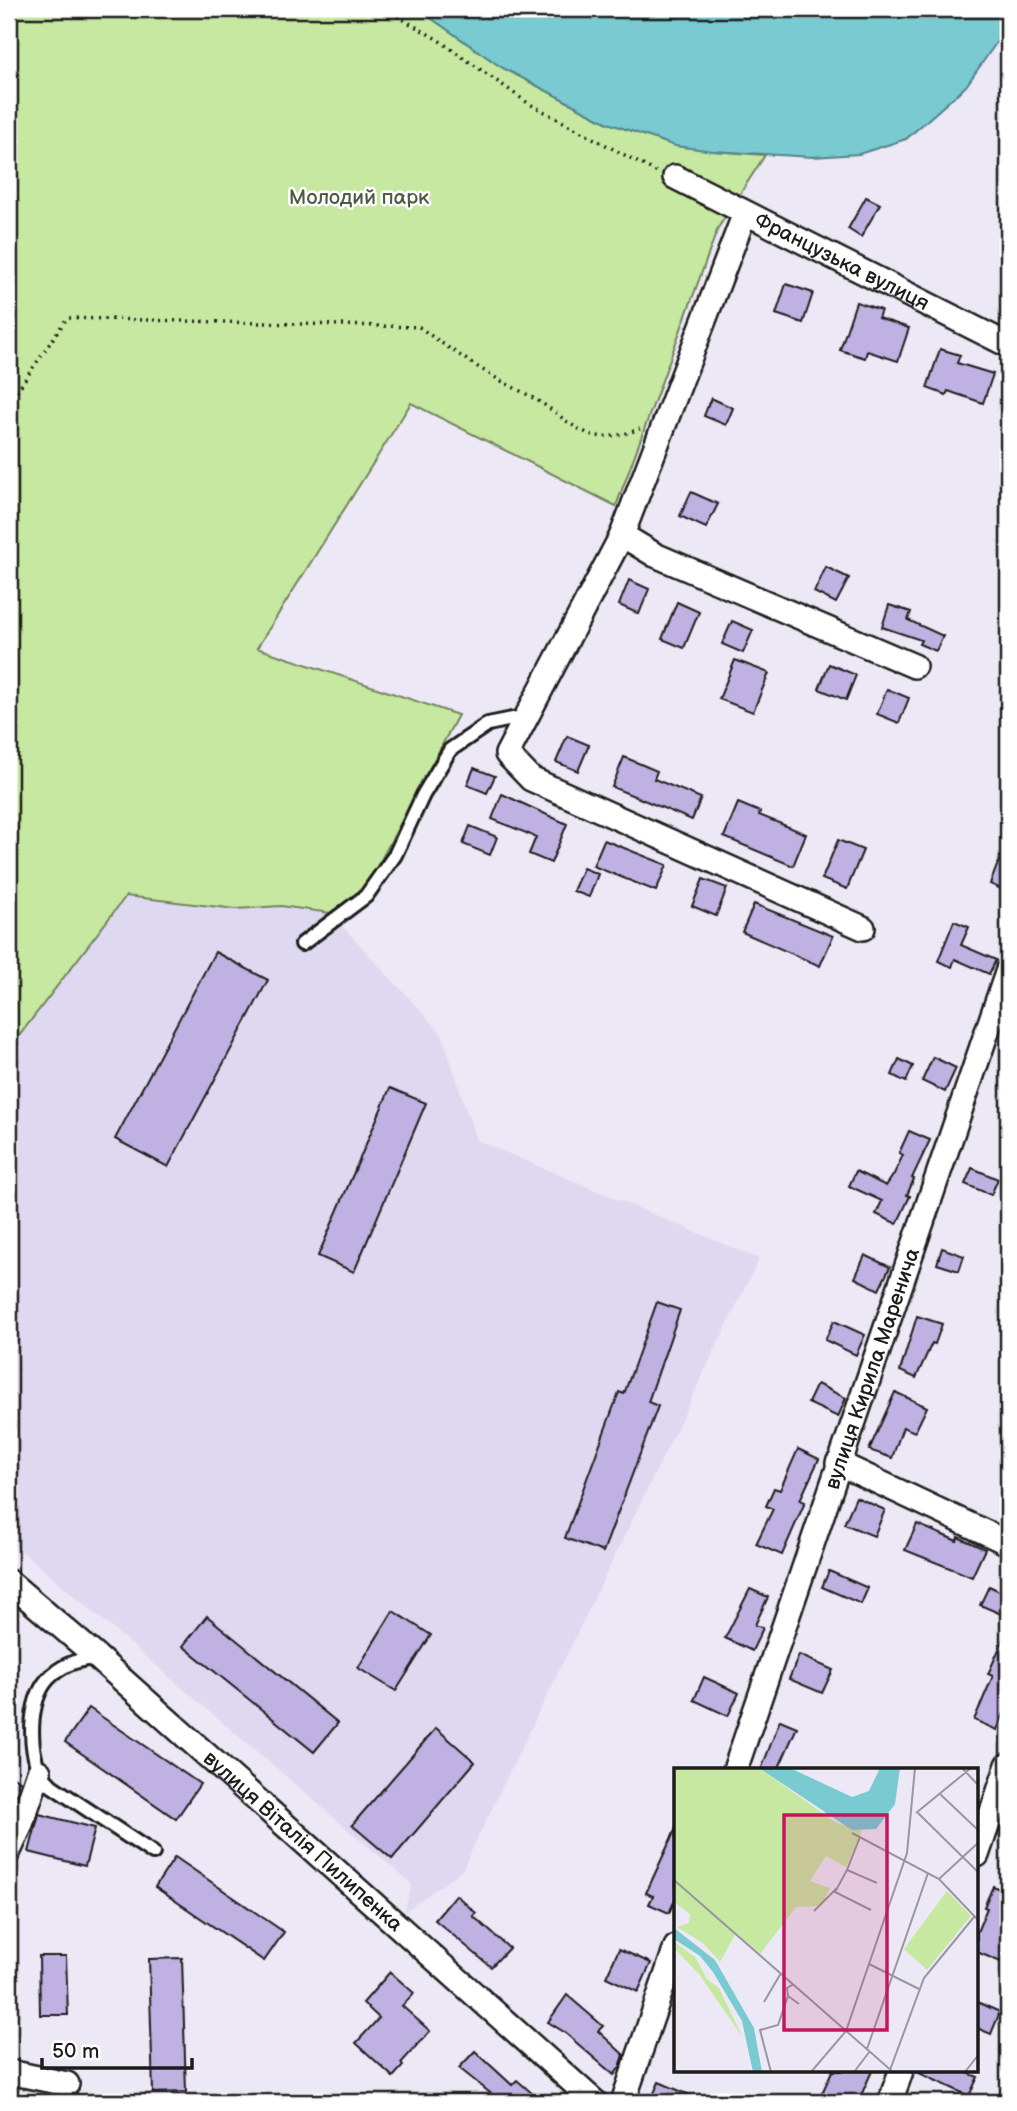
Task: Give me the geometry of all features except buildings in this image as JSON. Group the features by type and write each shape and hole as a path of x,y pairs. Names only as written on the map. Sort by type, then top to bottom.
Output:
{"street":[{"name":"Французька вулиця","path":"675,177 1008,345"},
{"path":"746,213 622,535 507,754 531,779 863,928"},
{"path":"622,535 655,555 914,666"},
{"name":"вулиця Кирила Маренича","path":"736,1768 1008,970"},
{"path":"838,1463 1008,1543"},
{"name":"вулиця Віталія Пилипенка","path":"9,1582 97,1657 595,2102"},
{"path":"978,1852 1008,1765"},
{"path":"9,1850 39,1772"},
{"path":"623,2102 674,1953"},
{"path":"9,2072 67,2084"},
{"path":"890,2102 901,2072"}],"lane":[{"path":"302,944 366,895 395,855 423,795 450,750 488,724 527,716"},
{"path":"97,1657 72,1661 50,1677 36,1700 32,1737 39,1772 52,1786 153,1853"}],"path":[{"path":"385,9 437,39 528,103 651,171 675,177"},
{"path":"9,402 67,318 419,327 461,356 529,398 542,403 562,420 596,436 621,436 644,427 671,408"}],"shaded area":[{"path":"126,896 236,909 281,906 330,913 442,1034 476,1140 759,1259 462,1870 404,1912 412,1884 9,1540 9,1050"}],"green space":[{"name":"Молодий парк","path":"9,9 418,9 501,67 608,123 713,151 765,155 718,228 616,506 411,403 257,648 458,715 366,888 330,913 281,906 236,909 126,896 9,1049"}],"water":[{"path":"418,9 1008,9 1008,26 966,86 906,139 859,154 813,157 675,146 608,123 501,67"}]}
